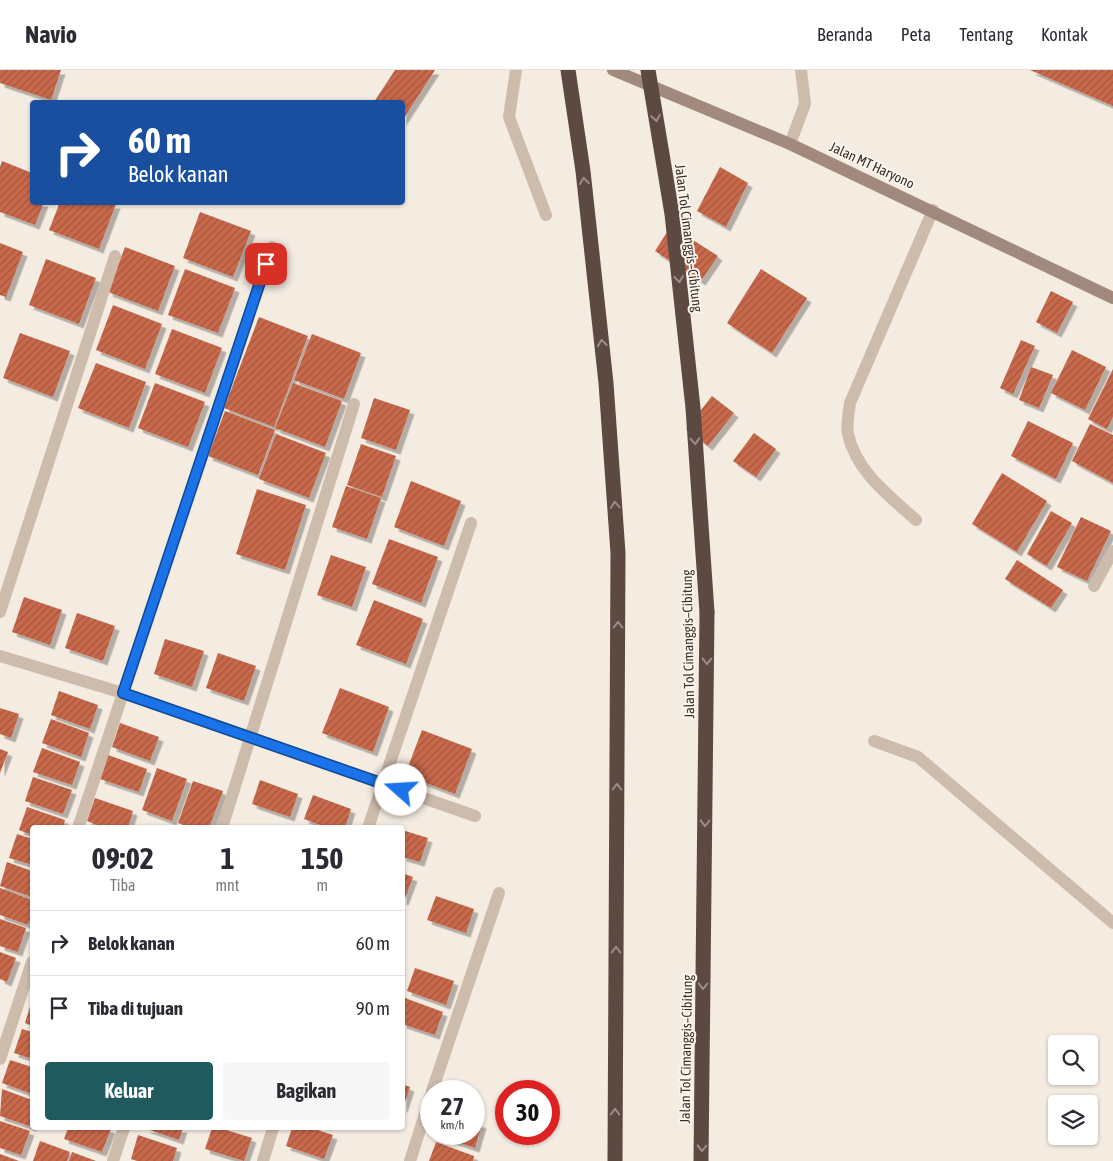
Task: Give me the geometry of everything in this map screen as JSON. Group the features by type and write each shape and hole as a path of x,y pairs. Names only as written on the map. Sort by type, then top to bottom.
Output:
{"highway":[{"path":"568,70 583,171 606,383 618,553 615,1161"},
{"name":"Jalan Tol Cimanggis–Cibitung","path":"648,70 676,253 693,408 707,612 702,1161"}],"main road":[{"name":"Jalan MT Haryono","path":"613,70 790,144 933,210 1113,298"}],"street":[{"path":"516,70 509,118 546,215"},
{"path":"790,144 804,104 801,70"},
{"path":"916,520 880,488 857,461 847,432 850,403 933,210"},
{"path":"79,825 272,247"},
{"path":"0,612 115,256"},
{"path":"223,825 354,404"},
{"path":"369,825 471,522"},
{"path":"1094,586 1113,551"},
{"path":"0,656 123,693 251,736 475,816"},
{"path":"874,741 918,757 1113,923"},
{"path":"436,1080 499,893"},
{"path":"0,1059 30,968"},
{"path":"113,1161 123,1130"},
{"path":"263,1161 272,1130"},
{"path":"410,1161 420,1130"}],"building":[{"path":"0,70 61,70 51,100 0,83"},
{"path":"395,70 435,70 405,116 405,100 375,100"},
{"path":"1030,70 1113,70 1113,106"},
{"path":"2,161 30,172 30,205 43,205 35,225 0,212 0,167"},
{"path":"720,167 748,183 726,227 697,211"},
{"path":"59,205 116,205 99,249 49,230"},
{"path":"200,212 251,231 233,277 183,258"},
{"path":"671,226 718,256 701,281 655,251"},
{"path":"0,243 23,252 6,297 0,295"},
{"path":"125,247 175,266 158,311 108,292"},
{"path":"46,259 96,278 79,324 29,305"},
{"path":"185,269 235,288 218,333 168,315"},
{"path":"761,269 807,298 772,353 727,323"},
{"path":"1051,291 1073,302 1057,333 1036,322"},
{"path":"113,305 162,324 145,369 96,350"},
{"path":"259,317 308,336 274,427 224,408"},
{"path":"172,329 222,348 205,393 155,374"},
{"path":"20,333 70,351 53,397 3,378"},
{"path":"312,334 361,353 344,399 294,380"},
{"path":"1021,340 1035,346 1013,394 1000,388"},
{"path":"1072,350 1106,367 1085,410 1051,393"},
{"path":"96,363 146,382 129,428 78,408"},
{"path":"1031,367 1053,375 1039,408 1019,400"},
{"path":"1113,369 1113,417 1107,429 1088,419"},
{"path":"155,383 205,402 188,447 138,428"},
{"path":"293,383 342,401 325,447 275,428"},
{"path":"712,396 734,413 708,446 686,429"},
{"path":"374,398 410,410 396,450 361,438"},
{"path":"225,411 275,430 258,475 208,456"},
{"path":"1028,421 1073,443 1056,479 1011,456"},
{"path":"1090,424 1113,435 1113,483 1072,461"},
{"path":"754,433 776,449 756,477 733,461"},
{"path":"276,434 326,453 309,498 259,479"},
{"path":"361,444 396,456 382,497 347,485"},
{"path":"1002,473 1047,501 1017,552 972,524"},
{"path":"411,481 461,501 444,546 394,527"},
{"path":"346,486 381,498 367,539 332,527"},
{"path":"257,489 306,505 285,570 236,554"},
{"path":"1051,511 1072,523 1047,566 1027,554"},
{"path":"1081,517 1111,531 1087,581 1057,567"},
{"path":"389,539 438,557 421,603 372,584"},
{"path":"331,555 366,567 352,607 317,595"},
{"path":"1017,560 1063,590 1051,608 1005,579"},
{"path":"24,597 62,610 50,645 12,632"},
{"path":"374,600 423,619 406,664 356,645"},
{"path":"77,613 115,626 103,661 65,648"},
{"path":"165,639 204,651 192,687 154,674"},
{"path":"218,653 256,666 244,701 206,688"},
{"path":"340,688 389,707 373,752 322,733"},
{"path":"59,691 98,705 90,729 51,715"},
{"path":"0,708 19,714 11,738 0,734"},
{"path":"51,719 89,733 81,757 42,743"},
{"path":"120,723 159,737 150,761 112,747"},
{"path":"422,730 472,749 455,794 405,775"},
{"path":"42,748 80,762 72,785 33,772"},
{"path":"0,749 8,752 0,773"},
{"path":"108,755 147,769 139,792 100,779"},
{"path":"157,768 187,779 172,821 142,810"},
{"path":"33,777 72,790 63,814 25,801"},
{"path":"260,780 298,794 290,817 252,804"},
{"path":"193,781 223,791 210,825 183,825 178,823"},
{"path":"313,795 351,809 346,825 320,825 304,819"},
{"path":"95,798 133,811 129,825 97,825 87,821"},
{"path":"27,807 65,820 64,825 30,825 30,834 19,830"},
{"path":"405,831 428,838 420,862 405,858"},
{"path":"17,834 30,838 30,864 9,858"},
{"path":"7,862 30,870 30,896 0,886"},
{"path":"405,874 413,877 405,898"},
{"path":"0,888 30,899 30,920 28,925 0,915"},
{"path":"436,896 474,909 466,933 427,920"},
{"path":"0,919 26,928 18,952 0,946"},
{"path":"0,952 16,958 7,982 0,979"},
{"path":"415,968 454,981 446,1005 407,991"},
{"path":"405,998 443,1012 435,1035 405,1025"},
{"path":"30,1007 30,1025 25,1023"},
{"path":"22,1029 30,1031 30,1058 14,1053"},
{"path":"10,1060 30,1066 30,1093 2,1083"},
{"path":"405,1085 410,1087 405,1102"},
{"path":"2,1089 30,1099 30,1126 0,1116"},
{"path":"0,1121 30,1131 21,1155 0,1148"},
{"path":"67,1130 111,1130 102,1152 64,1139"},
{"path":"150,1130 182,1130 179,1140"},
{"path":"211,1130 226,1130 252,1138 244,1161 205,1149"},
{"path":"291,1130 317,1130 333,1135 324,1159 286,1146"},
{"path":"138,1135 177,1148 173,1161 137,1161 131,1159"},
{"path":"40,1141 70,1152 67,1161 33,1161"},
{"path":"435,1145 444,1145 474,1156 473,1161 429,1161"},
{"path":"72,1152 96,1161 69,1161"},
{"path":"0,1154 19,1161 0,1161"}],"route":[{"path":"266,264 123,693 251,736 401,790"}]}
